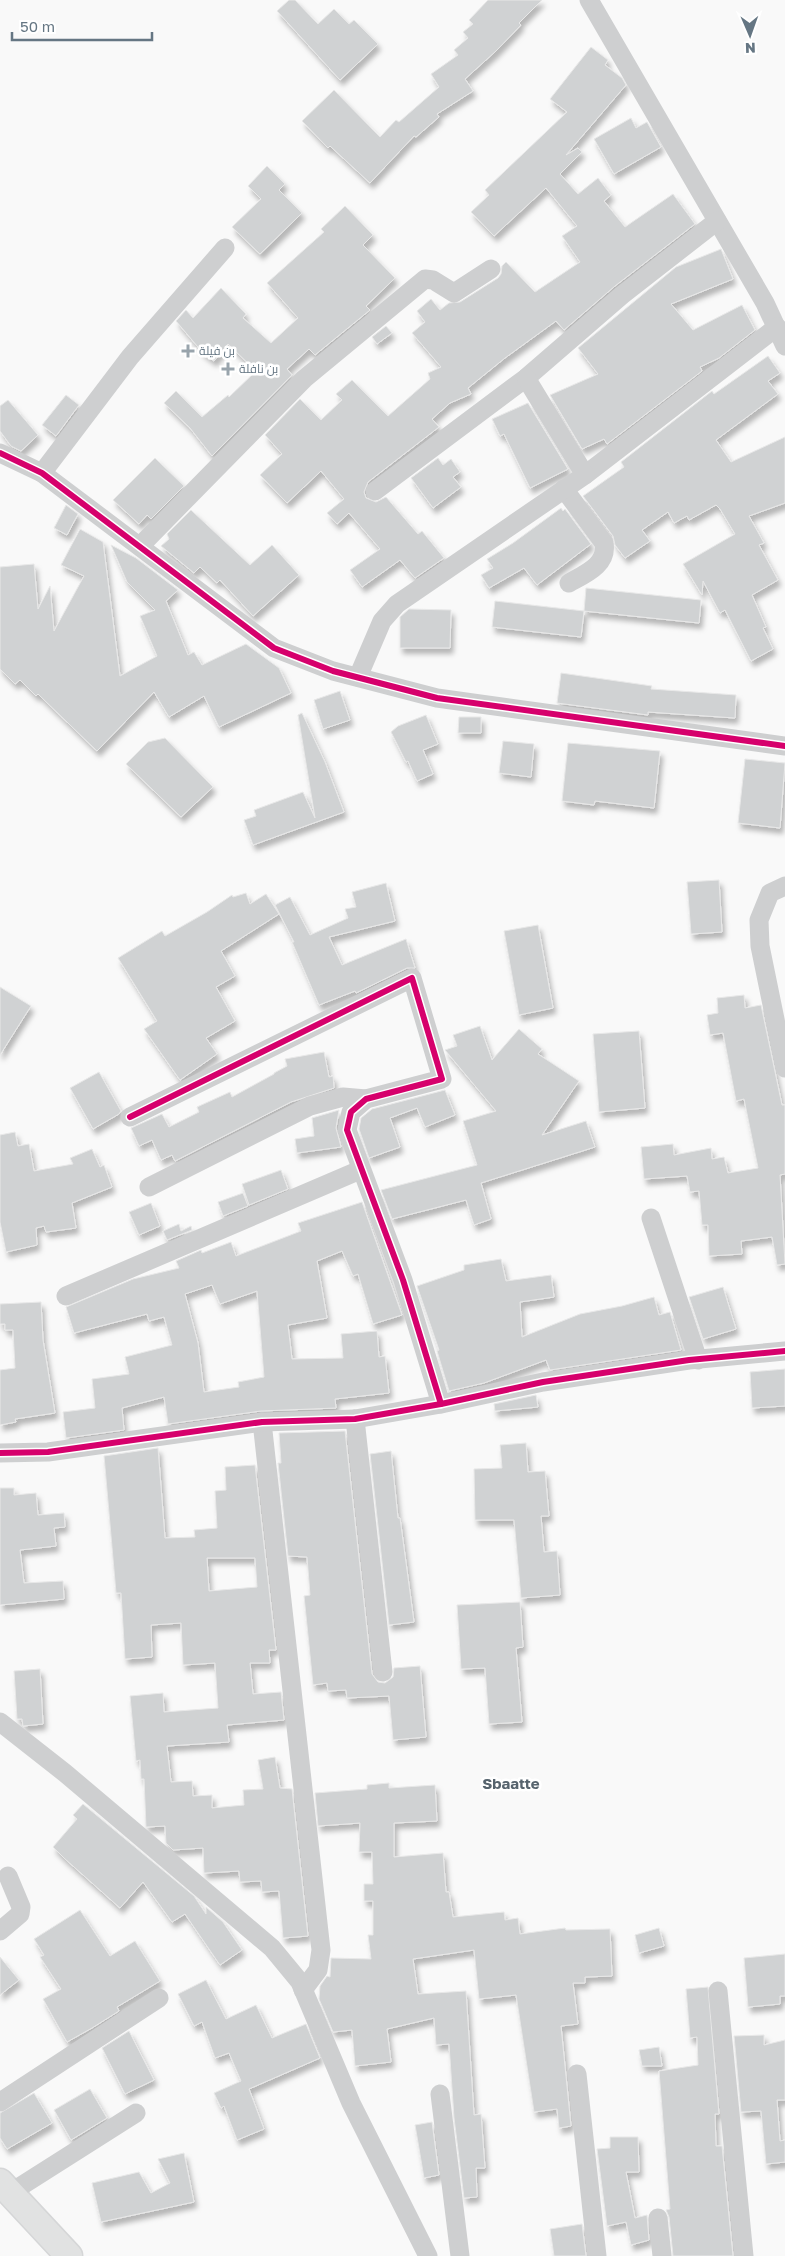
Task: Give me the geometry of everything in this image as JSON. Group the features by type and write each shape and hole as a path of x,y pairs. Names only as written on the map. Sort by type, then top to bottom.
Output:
{"main road":[{"path":"5,2187 69,2256"}],"street":[{"path":"589,0 717,221 777,327 785,346"},
{"path":"375,492 526,378 622,295 717,221"},
{"path":"42,473 130,357 225,248"},
{"path":"140,546 304,379 425,280 432,280 454,293 491,269"},
{"path":"358,677 382,621 397,604 585,474 777,327"},
{"path":"526,378 585,474"},
{"path":"0,453 42,473 274,648 333,671 437,698 785,746"},
{"path":"564,489 604,543 606,551 597,566 569,584"},
{"path":"785,886 770,892 759,920 760,946 778,1006 785,1068"},
{"path":"130,1117 412,978 442,1080 366,1099 343,1097 310,1106 149,1187"},
{"path":"366,1099 351,1112 347,1130 360,1170 403,1280 441,1404"},
{"path":"66,1296 360,1170"},
{"path":"651,1218 698,1360"},
{"path":"0,1453 48,1452 262,1422 355,1419 441,1404 543,1382 698,1360 785,1351"},
{"path":"355,1419 383,1672"},
{"path":"262,1422 321,1950 318,1970 303,1990"},
{"path":"0,1722 65,1773 272,1948 300,1982 351,2104 428,2256"},
{"path":"0,1931 20,1914 20,1907 8,1876"},
{"path":"718,1991 744,2256"},
{"path":"0,2102 159,1998"},
{"path":"577,2074 597,2256"},
{"path":"440,2094 460,2256"},
{"path":"5,2187 136,2113"},
{"path":"658,2218 662,2256"}],"building":[{"path":"289,0 295,0 318,24 334,9 349,24 354,20 378,44 340,80 277,11"},
{"path":"488,0 542,0 519,23 521,25 496,51 465,79 473,91 437,114 439,117 416,137 414,136 370,183 330,146 328,148 302,121 334,90 380,137 396,120 399,122 439,87 431,74 458,55 454,50 468,38 463,32 473,24 469,20"},
{"path":"591,47 608,60 605,65 622,78 626,85 566,155 578,148 582,152 560,174 578,194 598,178 611,195 604,201 625,227 673,194 695,224 615,286 564,330 556,321 505,358 468,388 471,394 450,403 432,419 439,427 368,482 364,492 366,498 376,502 386,497 418,534 422,531 444,558 415,578 400,560 362,587 350,570 380,549 349,513 337,524 327,513 344,499 321,471 287,503 260,475 282,454 265,435 300,399 321,420 342,400 336,394 352,380 388,416 430,379 428,373 441,367 412,333 425,322 417,311 431,299 440,310 449,303 460,302 498,278 501,274 502,266 506,262 535,292 580,262 562,236 577,226 546,188 494,236 471,212 489,195 485,190 567,112 550,99"},
{"path":"631,118 636,128 647,122 661,147 614,174 594,139"},
{"path":"267,166 285,184 279,190 302,213 260,254 232,227 261,199 248,186"},
{"path":"345,206 373,235 363,245 395,278 366,306 370,310 315,355 309,349 287,369 292,375 212,456 190,428 164,403 176,391 202,417 228,395 229,397 256,371 228,344 214,361 203,353 176,321 186,310 193,318 221,288 246,314 243,318 271,343 298,318 267,283 324,232 321,229"},
{"path":"721,249 733,279 671,304 693,330 742,305 755,330 719,358 700,367 702,371 607,444 604,439 582,449 550,395 598,374 578,348 676,267"},
{"path":"386,326 392,333 377,344 372,337"},
{"path":"768,356 780,373 768,381 778,394 716,440 731,462 785,437 785,503 749,516 764,543 759,545 778,580 752,595 766,627 763,628 773,649 751,661 725,610 720,613 703,581 702,595 683,564 735,534 716,505 689,520 687,516 674,523 668,512 642,530 650,541 625,558 615,545 613,536 583,496 624,467 621,462 712,391 714,394"},
{"path":"66,395 79,405 56,436 42,425"},
{"path":"8,400 38,435 21,451 11,446 0,431 0,406"},
{"path":"528,403 568,469 530,488 504,434 500,436 492,419"},
{"path":"155,458 184,486 151,519 147,515 139,524 113,500"},
{"path":"438,458 443,465 451,459 460,472 453,477 461,487 433,508 411,478"},
{"path":"66,505 78,514 67,535 54,528"},
{"path":"561,508 563,511 565,509 591,544 537,585 524,568 489,588 481,575 493,568 487,559 513,543"},
{"path":"191,510 250,565 272,545 299,575 253,616 220,580 217,583 200,567 194,573 161,546 169,539 167,534"},
{"path":"80,529 103,542 120,676 157,656 140,616 155,610 127,582 111,545 136,558 178,590 166,601 188,655 194,652 202,665 246,644 279,668 291,693 219,727 204,696 169,717 154,692 97,751 38,694 36,696 20,680 15,684 0,669 0,567 34,564 38,609 50,586 54,631 84,576 61,565"},
{"path":"586,588 701,600 699,623 584,611"},
{"path":"495,601 584,611 581,637 492,627"},
{"path":"409,609 451,610 450,648 400,648 400,617"},
{"path":"561,673 652,686 651,689 736,695 735,718 648,712 648,715 557,703"},
{"path":"340,691 350,720 323,729 314,700"},
{"path":"302,713 325,762 344,812 253,845 244,820 256,816 254,810 303,792 315,818 298,715"},
{"path":"426,715 438,744 423,750 433,774 417,781 391,732 398,726"},
{"path":"459,717 481,717 481,733 458,733"},
{"path":"165,738 213,787 181,817 126,764 148,742"},
{"path":"503,741 534,744 531,777 499,773"},
{"path":"568,743 660,751 654,808 595,801 594,805 562,801"},
{"path":"745,759 785,763 780,828 738,823"},
{"path":"719,880 722,932 691,934 687,882"},
{"path":"386,883 395,921 329,937 342,965 406,939 415,968 407,968 356,993 355,991 319,1005 292,942 294,942 275,905 290,897 310,935 348,918 345,909 356,907 352,892"},
{"path":"246,893 250,904 266,894 279,914 221,951 235,976 216,987 235,1021 206,1038 217,1054 180,1080 144,1029 157,1021 118,958 162,931 165,936 232,895 233,897"},
{"path":"538,925 553,1008 519,1015 504,931"},
{"path":"0,987 31,1006 0,1055"},
{"path":"744,995 745,1008 761,1005 782,1105 785,1105 785,1174 780,1175 785,1264 777,1265 772,1237 741,1241 742,1254 709,1256 708,1225 702,1225 699,1191 690,1192 687,1176 644,1179 641,1147 673,1144 674,1155 711,1148 712,1159 724,1157 728,1173 758,1168 744,1099 736,1101 723,1033 710,1035 707,1015 718,1013 717,998"},
{"path":"480,1026 492,1060 519,1029 542,1049 538,1054 579,1081 542,1135 586,1121 595,1147 481,1183 491,1219 474,1225 466,1200 392,1219 381,1190 477,1165 463,1121 496,1111 445,1050 457,1046 453,1035"},
{"path":"639,1031 645,1108 599,1112 593,1034"},
{"path":"324,1052 329,1077 333,1076 334,1088 291,1102 175,1161 172,1155 161,1160 152,1140 139,1146 131,1128 162,1114 169,1127 199,1112 197,1107 230,1092 232,1097 274,1074 287,1066 285,1059"},
{"path":"99,1072 121,1111 93,1129 70,1088"},
{"path":"445,1090 455,1115 425,1127 417,1108 390,1118 400,1147 369,1158 359,1129 361,1118 372,1109"},
{"path":"339,1110 336,1128 341,1147 297,1153 295,1139 314,1136 312,1118"},
{"path":"15,1132 18,1146 29,1144 34,1171 73,1164 70,1158 92,1149 100,1167 104,1165 112,1187 72,1203 76,1228 46,1232 44,1226 36,1228 37,1245 6,1252 0,1222 0,1135"},
{"path":"281,1170 288,1189 249,1205 242,1184"},
{"path":"243,1193 248,1206 223,1216 218,1202"},
{"path":"362,1202 402,1315 373,1324 358,1274 353,1276 342,1251 317,1261 327,1318 288,1325 292,1359 343,1358 341,1334 377,1331 379,1357 385,1356 389,1393 335,1399 336,1408 261,1411 168,1424 164,1397 122,1408 124,1430 66,1438 63,1412 95,1408 92,1379 129,1374 125,1357 172,1345 164,1317 149,1321 147,1314 74,1333 66,1307 133,1279 179,1268 176,1261 201,1250 202,1253 231,1242 236,1256 301,1231 298,1223","holes":["212,1285 220,1304 257,1291 264,1377 238,1382 239,1387 204,1392 198,1343 185,1294"]},
{"path":"151,1203 160,1226 139,1235 129,1212"},
{"path":"179,1224 181,1231 191,1226 192,1230 167,1240 163,1231"},
{"path":"501,1259 506,1281 551,1275 554,1297 520,1302 522,1337 580,1314 622,1306 654,1297 659,1315 670,1312 681,1350 550,1370 546,1360 484,1383 449,1391 437,1351 439,1350 417,1286 464,1270 464,1265"},
{"path":"723,1287 736,1329 703,1339 689,1297"},
{"path":"41,1302 43,1340 55,1413 15,1419 16,1422 0,1425 0,1370 15,1368 13,1330 5,1330 5,1324 0,1324 0,1304"},
{"path":"785,1369 785,1406 752,1408 750,1372"},
{"path":"536,1395 538,1407 495,1411 494,1404"},
{"path":"345,1431 372,1674 378,1682 385,1683 393,1677 394,1668 420,1666 426,1737 393,1740 389,1696 347,1698 346,1690 328,1691 327,1683 313,1685 304,1596 310,1595 307,1557 288,1556 278,1463 281,1463 279,1433"},
{"path":"526,1443 528,1472 545,1471 549,1516 541,1516 544,1552 557,1551 560,1595 521,1598 514,1520 475,1520 474,1469 502,1468 500,1445"},
{"path":"158,1448 165,1538 195,1537 194,1530 217,1528 215,1491 226,1490 225,1467 255,1465 276,1650 269,1650 270,1663 250,1663 253,1694 281,1692 284,1720 227,1725 229,1742 167,1746 171,1782 192,1781 193,1796 212,1795 212,1808 244,1805 243,1790 263,1789 258,1760 275,1757 280,1788 292,1789 308,1936 283,1938 279,1891 262,1892 261,1881 240,1882 239,1871 204,1873 203,1848 173,1850 166,1843 165,1826 146,1827 144,1779 141,1779 140,1760 136,1761 130,1696 163,1693 164,1712 218,1708 215,1663 183,1665 181,1623 151,1625 152,1657 125,1659 121,1593 116,1593 104,1456","holes":["207,1558 255,1558 257,1587 209,1591"]},
{"path":"391,1451 398,1518 400,1518 414,1622 389,1625 370,1454"},
{"path":"0,1488 14,1488 14,1495 36,1493 38,1515 64,1513 65,1527 54,1528 56,1546 20,1550 24,1583 63,1581 64,1599 0,1605"},
{"path":"520,1602 523,1647 516,1648 522,1722 489,1724 485,1668 461,1669 457,1605"},
{"path":"40,1669 43,1724 23,1726 22,1719 17,1719 14,1671"},
{"path":"389,1783 389,1788 435,1785 437,1821 394,1823 394,1857 443,1853 446,1892 449,1892 453,1917 504,1912 505,1920 518,1918 520,1934 565,1928 566,1930 610,1929 612,1976 585,1977 585,1983 573,1983 578,2024 561,2026 571,2126 559,2128 557,2109 534,2112 516,1995 479,1999 474,1950 413,1959 418,1994 466,1991 474,2115 481,2114 485,2168 476,2168 477,2197 464,2198 454,2118 449,2044 436,2045 434,2018 387,2029 391,2062 355,2066 352,2030 333,2032 319,1999 320,1986 327,1976 330,1977 331,1958 371,1959 368,1935 373,1935 373,1901 364,1901 364,1884 373,1884 372,1852 359,1852 360,1823 318,1826 315,1793 367,1789 367,1785"},
{"path":"83,1804 194,1896 206,1914 206,1907 223,1922 242,1950 220,1965 185,1914 172,1922 143,1882 120,1908 64,1858 53,1847 77,1819 73,1815"},
{"path":"80,1910 110,1956 135,1941 160,1981 117,2007 119,2011 67,2042 43,1999 61,1989 40,1957 44,1955 34,1939"},
{"path":"659,1928 664,1946 639,1953 635,1935"},
{"path":"785,1954 785,1996 780,1996 780,2004 748,2007 744,1958"},
{"path":"0,1957 19,1980 0,1995"},
{"path":"206,1980 226,2019 256,2005 272,2038 306,2024 320,2058 249,2089 264,2129 237,2140 224,2106 221,2108 214,2093 241,2081 229,2053 215,2058 202,2022 194,2026 178,1994"},
{"path":"708,1987 719,2114 715,2114 716,2146 722,2146 733,2256 673,2256 669,2217 666,2210 670,2209 659,2071 698,2065 697,2037 690,2038 686,1989"},
{"path":"129,2031 154,2080 125,2094 102,2048"},
{"path":"764,2035 764,2045 785,2040 785,2100 777,2100 780,2141 785,2140 785,2162 766,2164 761,2111 741,2112 734,2036"},
{"path":"659,2047 662,2066 642,2066 639,2050"},
{"path":"90,2089 107,2118 71,2140 54,2110"},
{"path":"34,2093 52,2123 7,2149 0,2138 0,2113"},
{"path":"432,2122 439,2175 424,2178 415,2125"},
{"path":"610,2137 638,2137 639,2172 626,2172 635,2218 647,2215 649,2240 631,2245 626,2222 607,2226 597,2149 610,2148"},
{"path":"184,2153 194,2202 101,2222 92,2183 139,2172 151,2193 170,2183 158,2159"},
{"path":"582,2224 586,2256 554,2256 550,2229"}],"cycle path":[{"path":"0,453 42,473 274,648 333,671 437,698 785,746"},
{"path":"130,1117 412,978 442,1079 366,1099 351,1112 347,1130 403,1280 441,1404"},
{"path":"0,1453 48,1452 262,1422 355,1419 441,1404 543,1382 689,1360 785,1351"}],"place":[{"name":"بن فيلة","path":"188,351"},
{"name":"بن نافلة","path":"228,369"}],"district":[{"name":"Sbaatte","path":"511,1784"}]}
